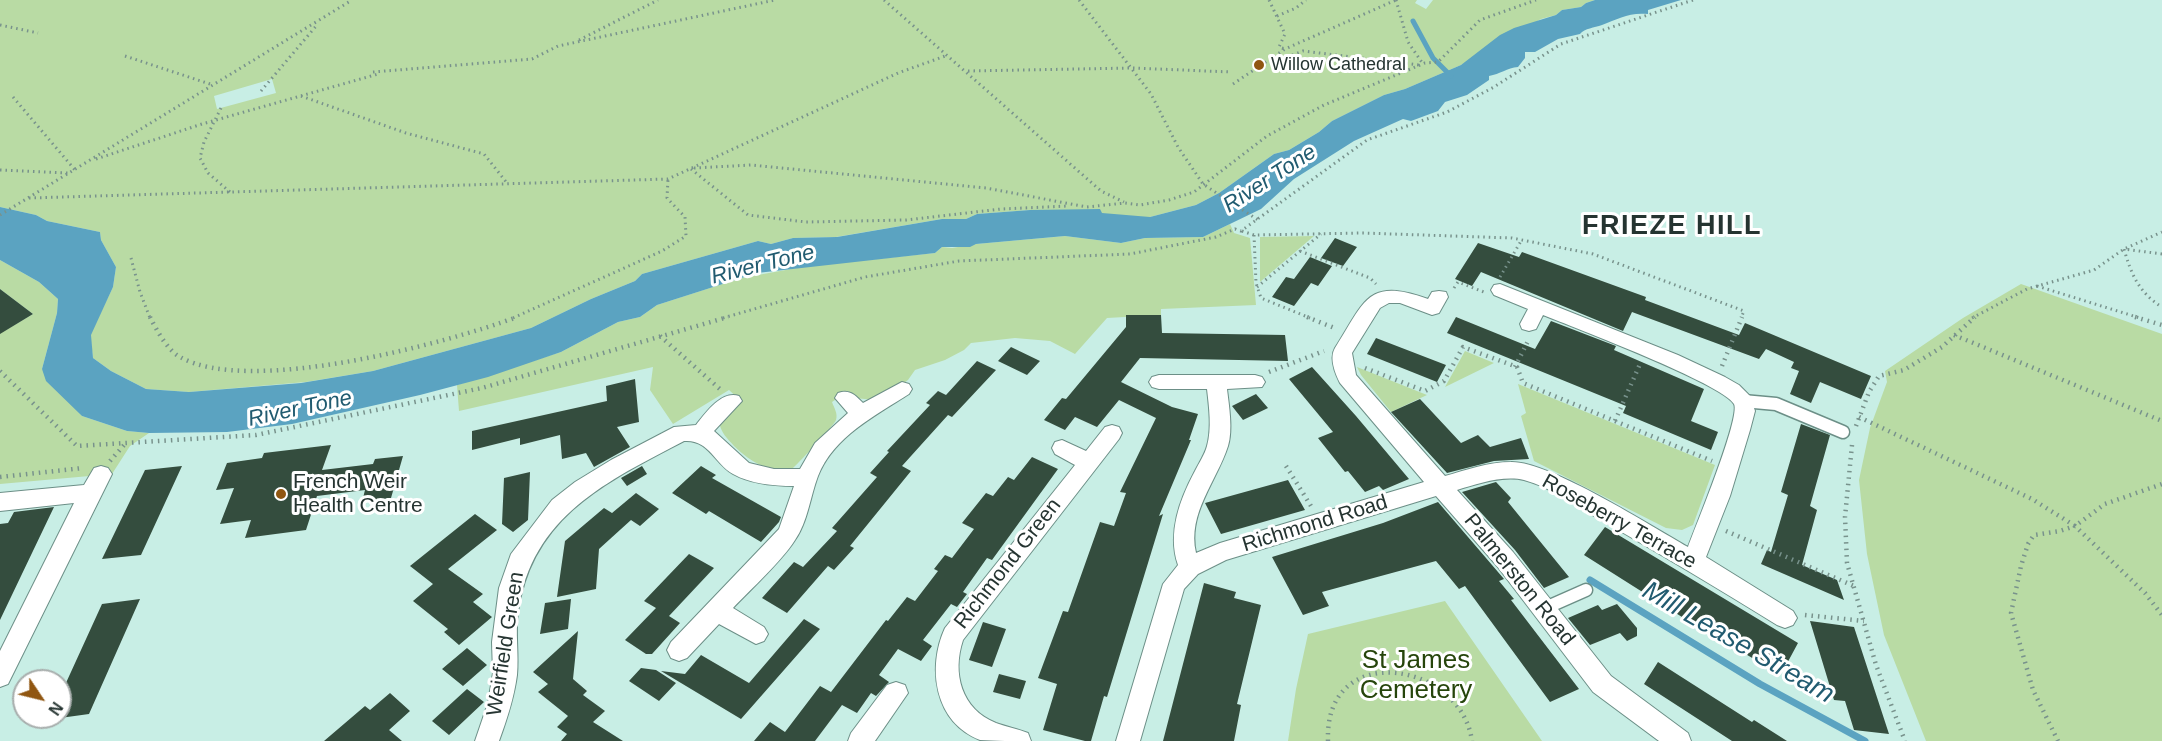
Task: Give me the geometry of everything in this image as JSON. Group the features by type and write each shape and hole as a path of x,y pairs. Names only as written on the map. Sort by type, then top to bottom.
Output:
{"street":[{"path":"1500,290 1534,315 1647,350 1718,382 1732,390 1743,401 1745,411 1728,468 1693,561"},
{"path":"1335,354 1342,353 1373,303 1390,296 1402,297 1433,308"},
{"name":"Palmerston Road","path":"1335,354 1347,378 1370,407 1443,486 1602,684 1679,741"},
{"path":"1159,382 1255,382"},
{"path":"1190,567 1184,550 1186,524 1193,495 1218,445 1219,404 1216,383"},
{"path":"679,650 787,535 813,460 836,435 862,414 902,389"},
{"path":"845,398 862,414"},
{"path":"732,401 711,420 702,433 713,439 740,468 779,479 807,477"},
{"name":"Weirfield Green","path":"487,741 500,703 505,673 504,642 510,588 519,561 541,529 560,506 618,466 681,433 693,431 702,433"},
{"name":"Richmond Green","path":"1019,741 980,727 958,708 949,695 946,678 946,652 953,635 1112,433"},
{"path":"1062,448 1088,462"},
{"name":"Roseberry Terrace","path":"1443,486 1478,475 1512,470 1526,472 1556,484 1693,561 1785,618"},
{"path":"0,502 92,478"},
{"path":"0,676 92,478"},
{"name":"Richmond Road","path":"1128,741 1174,584 1190,567 1221,552 1443,486"},
{"path":"716,610 756,634"},
{"path":"868,739 896,693"}],"lane":[{"path":"1743,401 1776,404 1843,432"},
{"path":"1543,609 1587,590"}],"path":[{"path":"0,215 352,0"},
{"path":"573,43 658,0"},
{"path":"373,72 532,59 558,46 775,0"},
{"path":"884,0 1101,191 1125,203"},
{"path":"1079,0 1151,94 1178,147 1204,186 1256,218"},
{"path":"1269,0 1285,34 1279,47 1285,49"},
{"path":"1277,16 1296,8 1306,0"},
{"path":"1233,84 1285,49 1396,0 1408,42 1423,64"},
{"path":"1287,57 1303,51 1423,64 1438,62 1480,20 1536,0"},
{"path":"1241,231 1367,140 1447,112 1494,87 1561,44 1693,0"},
{"path":"261,91 319,22"},
{"path":"0,25 38,33"},
{"path":"29,198 668,179 947,55"},
{"path":"125,56 214,85"},
{"path":"691,169 751,165 799,169 986,188 1087,207 1169,200 1194,192 1204,186 1268,136 1324,105 1423,64"},
{"path":"967,72 1133,68 1231,72"},
{"path":"88,161 215,120 385,72"},
{"path":"300,96 406,133 484,154 507,183"},
{"path":"13,97 75,170"},
{"path":"221,108 204,142 200,158 208,173 230,192"},
{"path":"691,169 748,215 806,222 906,220 1001,209 1077,206"},
{"path":"0,170 69,173"},
{"path":"131,258 143,306 152,324 178,357 204,366 258,371 346,361 417,348 505,321 631,263 670,249 686,236 685,217 667,198 668,179"},
{"path":"0,371 77,446 256,435 482,388 865,277 959,261 1130,254 1216,237 1235,229 1254,235 1442,234 1512,238 1593,255 1744,311 1718,382"},
{"path":"1905,741 1876,665 1847,563 1845,517 1853,437 1869,392 1879,376 1904,370 1942,347 1969,320 2027,289 2094,270 2124,249 2162,232"},
{"path":"1257,287 1321,234"},
{"path":"1254,235 1257,287 1260,298 1270,304 1352,334"},
{"path":"2124,249 2162,254"},
{"path":"2124,249 2131,275 2149,301 2162,307"},
{"path":"1300,251 1370,278 1390,296"},
{"path":"2037,286 2162,326"},
{"path":"1515,366 1534,330 1534,315"},
{"path":"1954,335 2162,421"},
{"path":"660,336 732,401"},
{"path":"1255,382 1260,376 1335,354 1425,391 1444,381 1463,348 1515,366 1523,383 1728,468"},
{"path":"1615,421 1647,350"},
{"path":"1859,417 2032,499 2076,526 2098,550 2145,593 2162,615"},
{"path":"1286,466 1320,521"},
{"path":"0,477 92,478"},
{"path":"2058,741 2033,690 2011,613 2024,555 2034,535 2052,531 2066,532 2076,526 2084,516 2112,499 2162,484"},
{"path":"1708,524 1854,586"},
{"path":"1785,618 1801,615 1864,621"},
{"path":"1328,741 1327,730 1332,706 1342,688 1363,675 1385,670 1407,676 1448,696 1460,711 1472,741"}],"green space":[{"path":"0,0 1417,0 1415,3 1426,9 1433,0 1595,0 1581,7 1562,10 1556,15 1541,19 1461,65 1405,89 1384,95 1332,121 1319,132 1289,150 1274,154 1219,193 1196,205 1150,217 1030,210 977,214 966,219 942,219 836,237 793,238 771,244 758,241 642,274 635,281 531,328 373,371 306,382 189,392 146,389 111,371 93,358 90,335 113,287 116,267 101,240 100,232 47,221 36,215 0,207","holes":["272,79 276,93 217,109 214,96"]},
{"path":"1230,224 1234,233 1250,238 1256,305 1161,309 1161,315 1107,318 1075,354 1050,341 1015,338 971,343 964,350 945,360 915,370 900,386 897,384 874,400 855,398 848,391 832,402 836,420 791,470 766,467 753,461 734,446 725,435 719,422 741,401 729,390 673,424 650,390 653,367 459,411 457,385 561,352 618,322 640,317 657,305 741,278 808,266 935,253 942,247 952,248 1065,236 1121,243 1145,238 1203,237"},
{"path":"1314,236 1260,282 1260,237"},
{"path":"0,260 39,282 58,299 57,313 42,369 82,416 127,431 149,433 130,446 112,474 0,484 0,326 6,330 33,314 0,289"},
{"path":"2021,284 2162,334 2162,741 1926,741 1884,635 1867,554 1859,480 1870,428 1887,382 1885,371 1963,318"},
{"path":"1465,351 1494,363 1445,387"},
{"path":"1357,367 1427,395 1391,412"},
{"path":"1518,384 1715,465 1693,525 1682,530 1666,528 1534,461 1521,416 1526,413"},
{"name":"St James Cemetery","path":"1445,601 1542,741 1288,741 1308,634"}],"water":[{"name":"River Tone","path":"1595,0 1681,0 1648,10 1648,14 1624,17 1587,29 1580,34 1558,39 1535,52 1525,52 1525,58 1518,67 1489,76 1489,80 1467,95 1445,102 1438,111 1411,121 1403,119 1354,141 1294,179 1261,209 1203,237 1145,238 1121,243 1065,236 976,244 970,247 942,247 935,253 757,273 657,305 640,317 618,322 561,352 488,377 292,424 227,432 149,433 127,431 82,416 46,381 42,369 57,313 58,299 39,282 0,260 0,207 36,215 47,221 100,232 101,240 116,267 113,287 91,335 93,358 111,371 146,389 189,392 301,383 373,371 531,328 635,281 642,274 758,241 771,244 793,238 837,237 942,219 966,219 977,214 1030,210 1100,209 1102,213 1150,217 1196,205 1219,193 1274,154 1289,150 1319,132 1332,121 1384,95 1405,89 1461,65 1500,35 1514,28 1556,15 1562,10 1581,7"}],"building":[{"path":"1335,238 1357,247 1343,266 1321,258"},
{"path":"1478,243 1519,257 1522,252 1646,297 1645,300 1739,335 1745,323 1871,376 1861,399 1820,382 1811,403 1790,394 1799,371 1791,368 1794,362 1766,349 1759,359 1632,312 1623,331 1481,272 1472,286 1455,279"},
{"path":"1310,257 1332,266 1318,286 1311,283 1294,306 1272,297 1286,277 1294,279"},
{"path":"0,289 33,314 0,334"},
{"path":"1126,315 1161,315 1162,333 1285,335 1288,361 1140,358 1121,382 1172,407 1198,414 1189,440 1191,440 1159,516 1163,514 1107,697 1104,696 1091,741 1085,741 1043,730 1057,684 1038,678 1063,611 1068,612 1100,522 1114,526 1126,493 1120,492 1156,418 1119,400 1097,427 1075,417 1065,430 1044,420 1062,398 1066,399 1126,327"},
{"path":"1456,317 1535,349 1551,321 1616,346 1614,350 1704,389 1691,421 1718,432 1711,450 1623,413 1626,406 1447,333"},
{"path":"1376,338 1446,365 1437,382 1367,354"},
{"path":"1011,347 1040,361 1027,375 998,361"},
{"path":"977,361 996,370 952,417 948,415 902,466 911,471 850,546 854,548 834,570 828,566 787,613 762,598 794,562 803,567 837,531 832,528 877,477 870,473 889,452 887,451 930,405 926,403 938,391 946,395"},
{"path":"1312,367 1409,479 1383,490 1379,486 1365,492 1348,471 1345,472 1318,438 1333,432 1289,379"},
{"path":"635,379 639,422 617,427 630,447 594,467 586,453 562,459 560,435 520,445 520,438 472,450 472,431 607,401 606,386"},
{"path":"1256,394 1268,408 1243,420 1232,406"},
{"path":"1420,399 1461,443 1478,435 1490,447 1521,438 1529,459 1494,461 1447,473 1391,412"},
{"path":"1801,424 1830,435 1810,506 1817,510 1802,565 1837,580 1844,600 1761,564 1767,550 1771,552 1788,495 1781,492"},
{"name":"French Weir Health Centre","path":"331,445 322,470 373,464 375,459 403,456 391,498 362,502 365,490 317,496 306,530 245,538 251,520 220,524 234,488 216,490 227,463 262,458 264,453"},
{"path":"1032,457 1058,469 992,560 987,558 963,592 967,594 957,607 951,604 923,640 932,646 921,661 898,649 879,675 889,682 876,696 871,693 857,713 842,705 815,741 754,741 770,722 785,732 820,686 831,692 886,620 888,621 907,597 915,601 938,571 934,569 945,555 952,558 974,529 962,523 986,493 993,496 1008,477 1014,480"},
{"path":"182,466 141,555 102,559 145,470"},
{"path":"642,466 647,474 627,486 621,478"},
{"path":"701,466 716,475 712,478 781,517 761,542 709,511 706,514 672,493"},
{"path":"530,472 528,520 513,532 502,524 504,478"},
{"path":"1288,480 1305,510 1221,534 1205,503"},
{"path":"1496,482 1511,498 1508,502 1569,577 1544,588 1515,550 1462,492"},
{"path":"636,493 659,509 640,526 631,520 599,549 596,589 557,597 565,541 604,508 612,513"},
{"path":"1438,502 1504,579 1499,581 1514,599 1511,600 1579,689 1550,702 1465,586 1459,589 1436,561 1322,592 1329,606 1303,615 1272,557 1383,523"},
{"path":"54,507 0,620 0,524 8,523 14,512"},
{"path":"475,514 497,530 448,569 483,594 473,602 492,617 459,645 444,632 448,629 413,601 433,584 410,566"},
{"path":"1605,527 1798,643 1784,669 1774,663 1771,669 1686,619 1690,613 1682,617 1584,555"},
{"path":"689,554 714,568 669,616 680,623 652,654 646,654 625,640 656,608 644,601"},
{"path":"1204,583 1236,592 1234,598 1261,605 1237,704 1241,705 1234,741 1163,741"},
{"path":"140,599 89,714 72,716 72,670 102,604"},
{"path":"571,599 568,629 540,634 545,603"},
{"path":"1617,604 1637,628 1637,636 1627,641 1620,633 1590,645 1568,618 1598,605 1602,610"},
{"path":"804,619 820,629 741,719 661,671 685,674 701,655 749,683"},
{"path":"1810,621 1854,627 1889,734 1854,730 1845,701 1834,700"},
{"path":"983,622 1006,629 992,667 969,660"},
{"path":"578,631 573,679 587,691 583,695 605,711 593,722 623,741 561,741 567,734 557,727 568,716 538,692 548,684 533,672"},
{"path":"467,648 487,665 463,686 442,669"},
{"path":"1658,662 1752,722 1754,720 1787,741 1732,741 1644,684"},
{"path":"641,668 656,670 676,683 659,701 629,681"},
{"path":"999,674 1026,681 1020,699 993,692"},
{"path":"467,689 484,702 449,735 432,721"},
{"path":"390,693 410,711 389,730 402,741 324,741 365,706 370,710"}],"waterway":[{"path":"1413,21 1433,58 1451,76"},
{"name":"Mill Lease Stream","path":"1590,580 1760,684 1865,741"}],"place":[{"name":"Willow Cathedral","path":"1259,65"},
{"name":"French Weir Health Centre","path":"281,494"}],"district":[{"name":"FRIEZE HILL","path":"1672,227"}]}
